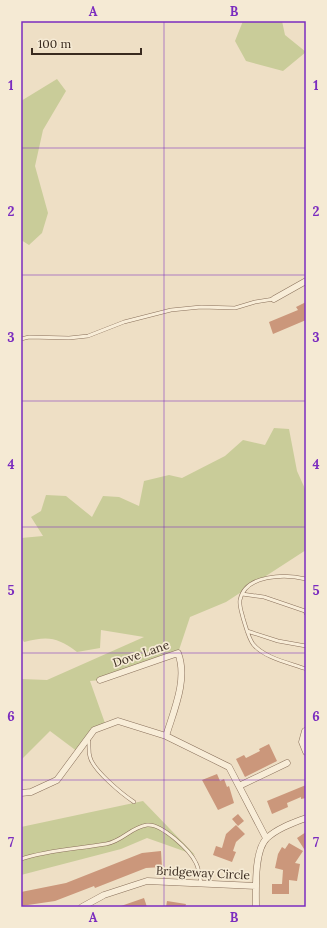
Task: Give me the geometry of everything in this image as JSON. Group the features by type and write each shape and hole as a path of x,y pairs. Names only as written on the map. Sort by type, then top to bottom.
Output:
{"street":[{"path":"274,299 306,281"},
{"name":"Dove Lane","path":"100,680 178,653 182,663 179,694 166,736"},
{"path":"21,794 31,792 57,780 94,730 118,722 166,736 230,767 266,838"},
{"path":"306,731 302,742 306,752"},
{"path":"239,786 287,763"},
{"path":"256,907 256,886 259,856 266,838 283,827 306,818"},
{"name":"Bridgeway Circle","path":"82,907 104,895 147,881 256,886"}],"lane":[{"path":"21,339 29,337 69,338 88,336 124,322 168,310 201,307 235,308 274,299"},
{"path":"306,579 296,576 262,578 244,590 239,602 247,631 253,644 265,654 306,669"},
{"path":"242,594 264,597 306,611 306,613"},
{"path":"247,631 278,641 306,646"},
{"path":"88,738 90,758 92,762 110,784 134,802"},
{"path":"21,859 38,853 117,842 131,831 146,825 155,825 169,834 192,856 196,863 201,884"}],"green space":[{"path":"243,21 282,21 285,35 306,52 283,71 246,61 235,41"},
{"path":"57,79 66,91 43,130 35,166 48,213 42,233 29,245 21,240 21,101"},
{"path":"274,428 289,429 297,471 306,491 306,550 226,602 190,617 178,653 100,680 90,681 106,726 94,730 78,752 50,731 21,760 21,679 47,680 144,637 101,630 100,648 77,652 64,643 52,639 40,639 24,642 21,637 21,538 43,536 31,517 41,511 46,495 66,496 92,517 103,496 119,497 139,506 144,481 169,475 182,478 225,456 243,440 265,445"},
{"path":"143,801 195,855 147,838 121,849 21,875 21,827"}],"building":[{"path":"306,302 306,320 273,334 269,322 298,310 296,307"},
{"path":"269,744 277,761 245,777 236,759 244,755 246,758 260,751 259,749"},
{"path":"217,774 220,781 224,779 227,787 229,786 234,803 218,810 202,780"},
{"path":"306,785 306,798 301,799 301,797 287,803 288,807 272,814 267,801"},
{"path":"238,814 244,821 238,826 232,819"},
{"path":"236,825 245,834 236,842 233,851 236,852 232,862 213,855 216,846 222,848 226,834"},
{"path":"306,832 306,852 297,838"},
{"path":"289,843 303,851 295,863 300,864 297,881 289,880 289,894 272,894 272,884 282,884 283,870 275,868 278,854 282,847 285,849"},
{"path":"161,851 162,867 146,868 95,888 94,886 55,901 21,906 21,892 66,883 142,853"},
{"path":"144,898 147,907 121,907 121,906"},
{"path":"167,901 186,904 185,907 166,907"}]}
